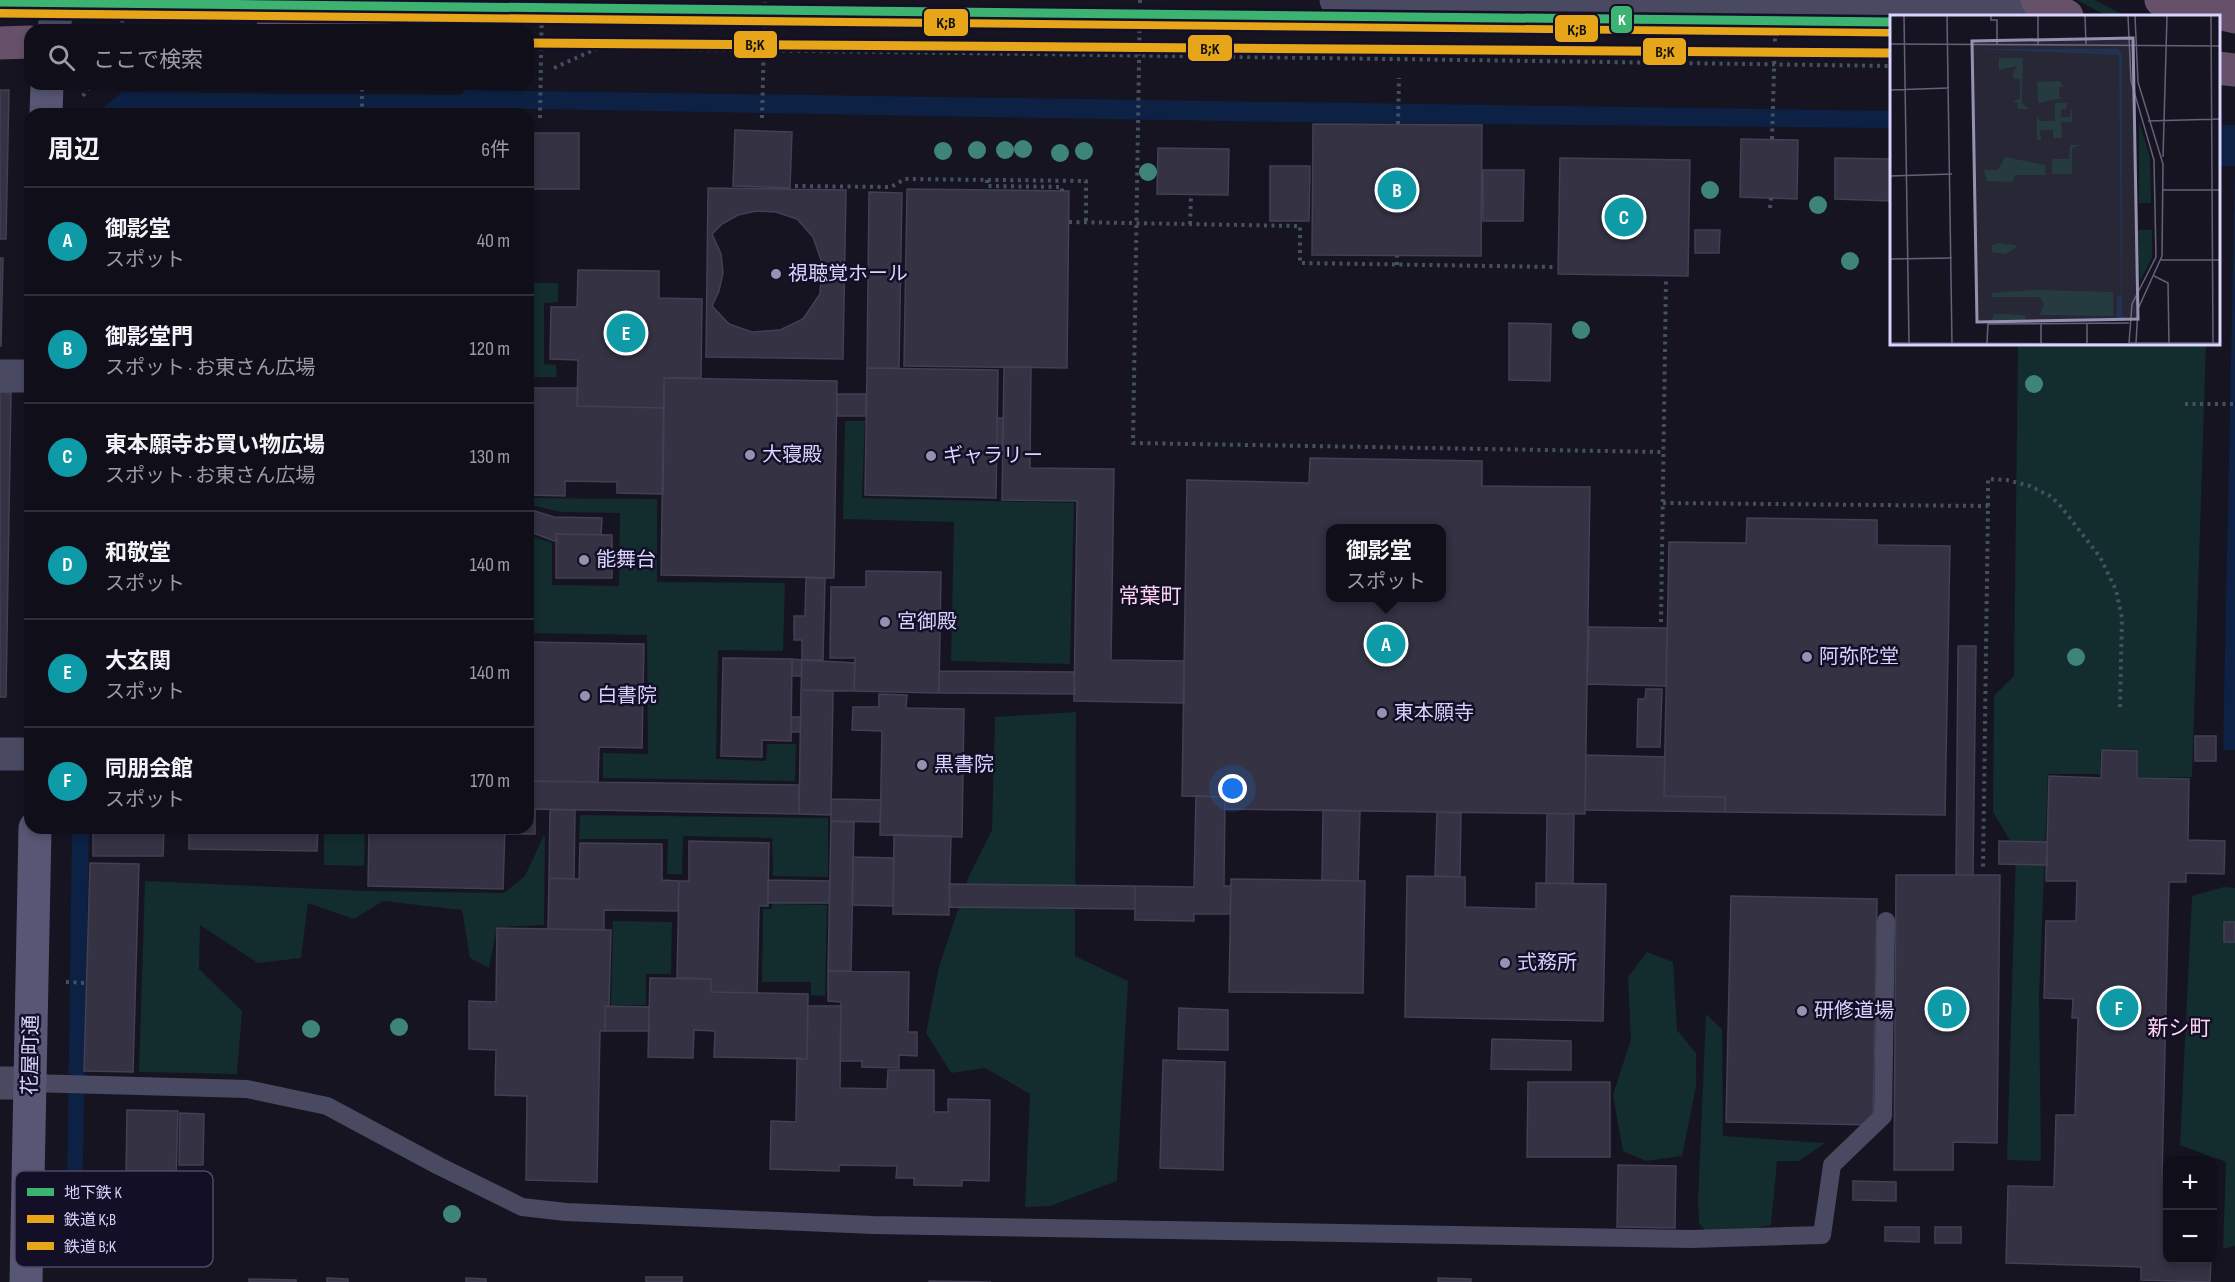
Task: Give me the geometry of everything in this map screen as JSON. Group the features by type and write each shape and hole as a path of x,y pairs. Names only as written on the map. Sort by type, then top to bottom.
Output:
{"highway":[{"path":"312,24 338,20 415,0"},
{"path":"2161,0 2235,17"},
{"path":"0,43 24,42"},
{"path":"2220,68 2235,70"}],"street":[{"path":"55,24 58,0"},
{"path":"1336,0 1776,2 2050,7"},
{"path":"46,108 47,90"},
{"path":"0,376 24,376"},
{"path":"0,754 24,754"},
{"name":"花屋町通","path":"20,1171 15,1083 35,834"},
{"name":"花屋町通","path":"25,1267 26,1282"}],"lane":[{"path":"15,1083 247,1089 327,1106 522,1207 566,1212 885,1225 1691,1239 1822,1235 1832,1165 1883,1116 1886,921"}],"path":[{"path":"122,24 123,0"},
{"path":"540,118 542,0"},
{"path":"762,118 765,0"},
{"path":"1140,0 1133,443 1664,452"},
{"path":"1772,139 1776,2"},
{"path":"554,68 598,48 1890,66"},
{"path":"1398,123 1399,78"},
{"path":"362,90 362,108"},
{"path":"795,186 891,187 905,179 1086,182 1086,222"},
{"path":"987,180 987,186 1062,187 1062,191"},
{"path":"1190,224 1191,195"},
{"path":"1770,208 1771,198"},
{"path":"1069,222 1300,226 1300,263 1556,267"},
{"path":"1397,256 1397,265"},
{"path":"1661,622 1666,278"},
{"path":"2185,404 2235,404"},
{"path":"1983,871 1988,479 2007,480 2041,490 2059,504 2100,557 2116,590 2122,618 2120,707"},
{"path":"1663,503 1988,506"},
{"path":"68,982 86,983"}],"green space":[{"path":"288,0 325,0 287,11 219,17 134,18 134,10"},
{"path":"2077,0 2095,0 2123,15 2105,15"},
{"path":"534,283 558,283 558,302 544,303 544,364 556,365 557,377 534,377"},
{"path":"2018,345 2206,345 2192,777 2138,777 2137,750 2101,749 2100,774 2048,774 2039,998 2041,1161 2007,1160 2016,851 1993,812 1994,696 2014,676"},
{"path":"845,421 865,421 862,498 1074,503 1070,664 951,661 954,522 843,519"},
{"path":"534,498 657,499 657,582 785,583 783,651 718,650 716,759 766,761 767,744 796,744 795,781 603,778 603,753 648,754 647,635 534,633 534,537 552,543 552,585 619,586 620,513 560,512 534,506"},
{"path":"1076,712 1075,956 1128,981 1117,1181 1050,1206 1025,1207 1030,1094 985,1068 951,1073 926,1033 939,967 969,876 992,830 995,717"},
{"path":"580,815 828,818 828,877 773,876 772,838 683,836 682,874 667,874 668,839 579,839"},
{"path":"324,834 365,834 364,866 324,865"},
{"path":"544,835 544,925 497,927 489,968 470,958 462,910 383,901 354,919 308,903 301,958 258,963 200,925 199,969 242,1011 237,1074 139,1072 145,881 368,891 504,893 525,876"},
{"path":"2224,887 2235,888 2235,1246 2223,1249 2226,1162 2217,1159 2217,1156 2210,1156 2180,1145 2192,896"},
{"path":"772,904 827,905 825,996 811,995 811,982 762,982 763,909 772,909"},
{"path":"613,921 672,922 671,974 646,974 646,1005 611,1005"},
{"path":"1647,952 1673,962 1677,1030 1696,1053 1696,1086 1682,1156 1646,1161 1623,1151 1613,1095 1631,1039 1628,977"},
{"path":"1706,1014 1722,1029 1723,1136 1825,1143 1799,1161 1777,1161 1771,1225 1711,1237 1699,1223 1698,1203"}],"water":[{"path":"465,90 1890,111 1890,128 1282,122 534,108 103,108 122,92 460,95"},
{"path":"2220,125 2235,125 2235,166 2220,166"},
{"path":"2235,166 2235,750 2223,750"},
{"path":"72,834 89,834 83,1171 67,1171"}],"building":[{"path":"0,90 9,90 6,239 0,239"},
{"path":"1313,124 1482,125 1481,256 1312,255"},
{"path":"735,130 792,132 790,188 733,186"},
{"path":"534,133 579,133 579,189 534,189"},
{"path":"1741,139 1798,140 1797,199 1740,197"},
{"path":"1158,148 1229,149 1228,195 1157,194"},
{"path":"1560,158 1690,160 1688,276 1558,274"},
{"path":"1835,158 1890,159 1890,201 1835,199"},
{"path":"1270,166 1310,166 1309,221 1270,221"},
{"path":"1483,170 1524,170 1523,221 1483,221"},
{"name":"視聴覚ホール","path":"708,188 846,190 843,359 706,357"},
{"path":"907,189 1069,191 1067,368 904,366"},
{"path":"869,192 902,193 899,368 867,368"},
{"path":"756,211 776,212 797,219 813,237 822,263 820,294 803,319 780,330 752,332 729,324 712,306 719,291 723,273 721,254 712,234 722,224 738,215"},
{"path":"1695,230 1720,230 1719,253 1695,253"},
{"path":"0,258 3,258 1,346 0,346"},
{"path":"578,270 659,271 659,298 702,299 701,378 664,378 664,408 577,406 578,360 550,359 551,307 577,307"},
{"path":"1509,323 1551,324 1550,381 1509,380"},
{"path":"1004,367 1031,367 1030,468 1114,469 1111,660 1184,661 1184,703 1074,701 1077,501 1002,500"},
{"name":"ギャラリー","path":"867,368 998,370 996,498 865,495"},
{"name":"大寝殿","path":"664,378 837,381 834,578 661,575"},
{"path":"534,388 578,388 577,406 664,408 663,494 617,493 617,482 565,481 565,496 534,495"},
{"path":"0,392 11,393 6,697 0,697"},
{"path":"837,394 866,394 866,416 837,416"},
{"path":"997,418 1003,418 1002,456 997,456"},
{"path":"1310,458 1482,461 1482,486 1590,487 1585,814 1225,809 1225,797 1182,796 1187,480 1309,483"},
{"path":"534,511 554,517 602,518 601,535 556,534 557,542 534,533"},
{"name":"阿弥陀堂","path":"1747,518 1877,520 1877,545 1950,546 1945,815 1725,812 1725,797 1664,796 1669,542 1746,543"},
{"name":"能舞台","path":"556,534 612,535 612,578 556,578"},
{"name":"宮御殿","path":"866,571 941,572 939,693 854,691 855,658 830,658 831,587 866,587"},
{"path":"806,577 825,578 823,660 802,660 802,640 794,640 794,616 805,616"},
{"path":"1589,627 1667,628 1666,686 1587,684"},
{"name":"白書院","path":"534,642 644,644 642,748 599,747 598,782 534,781"},
{"path":"1958,646 1976,646 1973,875 1956,875"},
{"path":"723,658 792,659 791,741 762,740 762,757 721,756"},
{"path":"792,659 802,660 801,676 792,676"},
{"path":"802,660 855,663 854,691 801,690"},
{"path":"939,671 1074,672 1075,694 939,693"},
{"path":"1646,689 1662,689 1660,747 1637,747 1638,699 1645,699"},
{"path":"801,690 833,691 831,815 799,814"},
{"name":"黒書院","path":"879,694 907,695 906,708 964,709 962,837 880,835 882,731 852,730 853,707 879,707"},
{"path":"791,717 801,717 800,732 791,732"},
{"path":"2195,736 2216,736 2216,761 2195,761"},
{"path":"2102,750 2137,751 2137,778 2189,779 2188,840 2225,841 2224,874 2186,873 2186,882 2169,882 2162,1176 2163,1264 2211,1264 2210,1282 2141,1280 2141,1267 2006,1263 2008,1186 2054,1187 2056,1115 2075,1115 2078,1018 2072,1018 2073,999 2044,998 2046,921 2076,921 2077,881 2046,881 2049,776 2101,778"},
{"path":"1586,755 1665,757 1664,796 1725,797 1725,812 1585,810"},
{"path":"534,781 799,785 799,814 535,809 535,834"},
{"path":"1196,796 1225,797 1224,886 1231,886 1230,914 1194,914 1194,921 1135,920 1135,886 1194,887"},
{"path":"831,799 881,800 880,822 831,821"},
{"path":"550,810 575,810 574,879 549,878"},
{"path":"1323,810 1360,811 1358,881 1322,880"},
{"path":"1437,812 1461,813 1460,877 1435,876"},
{"path":"1547,814 1574,814 1573,884 1546,883"},
{"path":"831,821 854,822 851,971 828,971"},
{"path":"93,834 164,834 163,856 93,856"},
{"path":"189,834 318,834 317,851 189,849"},
{"path":"369,834 505,834 503,889 368,886"},
{"path":"894,835 951,836 949,915 893,914"},
{"path":"689,841 769,843 768,906 759,906 757,993 711,992 711,979 677,978 679,881 689,881"},
{"path":"1999,841 2047,842 2047,865 1999,864"},
{"path":"580,843 662,844 662,880 679,881 678,911 604,910 604,930 548,929 549,878 579,879"},
{"path":"853,857 894,858 893,906 852,905"},
{"path":"90,863 139,864 133,1072 84,1071"},
{"path":"1896,875 2000,875 1997,1143 1953,1142 1953,1170 1894,1170"},
{"name":"式務所","path":"1407,876 1465,877 1465,907 1536,909 1536,883 1606,884 1603,1021 1405,1017"},
{"path":"1231,879 1365,881 1363,993 1229,992"},
{"path":"768,880 830,881 829,903 768,903"},
{"path":"949,884 1135,886 1135,909 950,907"},
{"name":"研修道場","path":"1731,896 1877,899 1873,1125 1726,1122"},
{"path":"2224,922 2235,922 2235,942 2224,942"},
{"path":"497,928 611,930 609,1006 605,1006 605,1031 600,1031 597,1182 526,1180 527,1096 495,1095 496,1050 469,1049 469,1001 496,1002"},
{"path":"828,971 909,972 908,1032 917,1032 917,1056 899,1055 899,1068 862,1067 862,1061 840,1061 841,1002 828,1001"},
{"path":"650,978 711,979 711,992 808,994 807,1059 714,1057 715,1031 694,1030 693,1058 648,1057"},
{"path":"605,1006 649,1007 649,1031 605,1031"},
{"path":"808,1006 841,1006 840,1088 887,1089 888,1070 934,1070 934,1112 948,1112 948,1099 990,1100 989,1181 962,1180 962,1186 914,1185 914,1178 896,1178 897,1166 839,1165 839,1171 770,1169 771,1121 796,1122 797,1058 807,1059"},
{"path":"1179,1008 1228,1010 1228,1050 1178,1049"},
{"path":"1492,1039 1571,1041 1571,1070 1491,1069"},
{"path":"1163,1060 1225,1062 1223,1170 1160,1168"},
{"path":"1528,1082 1610,1082 1610,1157 1527,1157"},
{"path":"127,1110 178,1111 176,1171 126,1171"},
{"path":"180,1113 204,1114 203,1165 179,1165"},
{"path":"1618,1165 1676,1166 1675,1228 1617,1227"},
{"path":"1853,1181 1896,1182 1896,1201 1853,1200"},
{"path":"1885,1227 1919,1227 1919,1242 1885,1241"},
{"path":"1935,1227 1961,1227 1961,1243 1935,1243"},
{"path":"646,1277 682,1277 682,1282 646,1282"},
{"path":"327,1278 348,1279 348,1282 327,1282"},
{"path":"466,1278 486,1279 486,1282 466,1282"},
{"path":"1438,1278 1471,1279 1471,1282 1438,1282"},
{"path":"249,1279 296,1280 296,1282 249,1282"},
{"path":"929,1281 991,1282 929,1282"}],"metro line":[{"name":"K","path":"0,2 1890,22"}],"rail line":[{"name":"K;B","path":"0,13 1890,32"},
{"name":"B;K","path":"534,43 1890,53"}],"place":[{"name":"御影堂門","path":"1397,190"},
{"name":"東本願寺お買い物広場","path":"1624,217"},
{"name":"視聴覚ホール","path":"776,274"},
{"name":"大玄関","path":"626,333"},
{"name":"大寝殿","path":"750,455"},
{"name":"ギャラリー","path":"931,456"},
{"name":"能舞台","path":"584,560"},
{"name":"宮御殿","path":"885,622"},
{"name":"御影堂","path":"1386,644"},
{"name":"阿弥陀堂","path":"1807,657"},
{"name":"白書院","path":"585,696"},
{"name":"東本願寺","path":"1382,713"},
{"name":"黒書院","path":"922,765"},
{"name":"式務所","path":"1505,963"},
{"name":"同朋会館","path":"2119,1008"},
{"name":"和敬堂","path":"1947,1009"},
{"name":"研修道場","path":"1802,1011"}],"district":[{"name":"常葉町","path":"1150,596"},
{"name":"新シ町","path":"2179,1028"}]}
